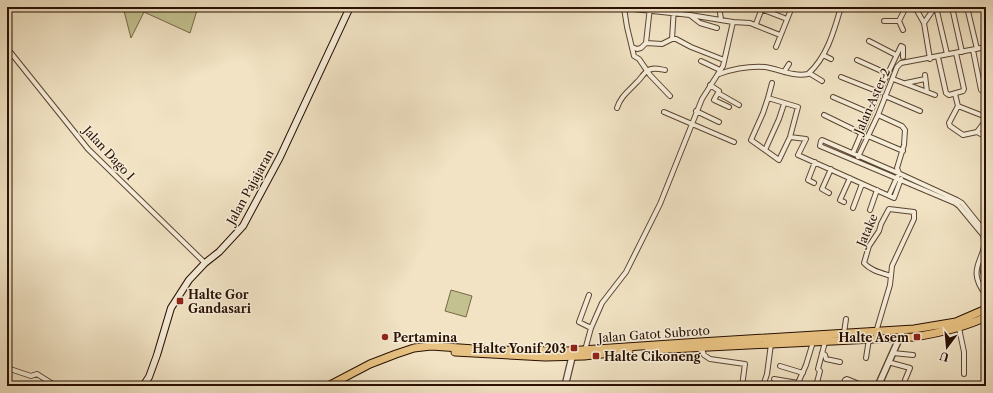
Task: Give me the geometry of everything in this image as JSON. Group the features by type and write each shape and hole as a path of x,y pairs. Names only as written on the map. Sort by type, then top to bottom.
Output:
{"highway":[{"name":"Jalan Gatot Subroto","path":"902,334 956,322 986,309"},
{"name":"Jalan Gatot Subroto","path":"701,344 825,342 902,334 936,334 959,328 986,317"},
{"name":"Jalan Gatot Subroto","path":"328,386 341,383 371,367 398,357 414,352 430,350 489,355 545,357 573,353 844,333 874,337"}],"main road":[{"name":"Jalan Pajajaran","path":"143,386 149,377 157,355 171,308 189,280 220,252 243,226 280,157 350,7"}],"street":[{"path":"672,39 674,7"},
{"path":"719,7 721,19"},
{"path":"776,47 792,7"},
{"path":"701,61 719,72 733,69 765,67 784,72 806,75 823,55 833,32 841,7"},
{"path":"899,21 906,7"},
{"path":"915,7 924,23 930,59"},
{"path":"924,23 935,7"},
{"path":"935,7 947,54"},
{"path":"952,7 962,52"},
{"path":"967,7 982,90 986,91"},
{"path":"984,7 986,15"},
{"path":"670,96 647,71 640,59 634,56 624,8 650,9 674,14 721,19 733,22 747,22 756,24 780,35"},
{"path":"756,24 762,8 787,19"},
{"path":"632,47 636,49 641,48 646,43 650,9"},
{"path":"690,15 700,23 717,28"},
{"path":"884,21 899,21"},
{"path":"899,21 903,30"},
{"path":"584,353 591,328 605,298 626,272 660,204 696,111 719,72 724,60 733,22"},
{"path":"646,43 662,44 672,39 676,39 690,47 724,60"},
{"path":"869,42 896,55"},
{"path":"853,153 900,46 902,46 903,57"},
{"name":"Jalan Aster 2","path":"856,161 878,115 897,67 901,63 930,59 947,54 986,47"},
{"name":"Jalan Dago I","path":"7,48 88,149 206,264"},
{"path":"938,57 946,93 949,95 955,94 964,90 956,53"},
{"path":"823,55 830,58"},
{"path":"857,60 888,74"},
{"path":"784,72 789,64"},
{"path":"617,108 625,94 647,71 653,68 665,70"},
{"path":"809,73 822,81"},
{"path":"841,77 879,92"},
{"path":"906,84 925,77 927,92"},
{"path":"892,79 935,95"},
{"path":"768,98 798,107 790,137 779,160 751,140 763,113 772,83"},
{"path":"710,85 718,89 718,93 739,105"},
{"path":"718,93 713,100 729,107"},
{"path":"955,94 958,106 949,123 950,126 963,135 977,132 986,137"},
{"path":"885,96 920,111"},
{"path":"833,97 870,113"},
{"path":"765,150 780,119 784,104"},
{"path":"958,106 986,118 977,132"},
{"path":"696,111 719,122"},
{"path":"664,112 734,142"},
{"path":"824,115 862,133"},
{"path":"878,115 904,127 905,130 903,151 889,195"},
{"path":"868,136 903,151"},
{"path":"790,137 806,139 798,155 894,198 901,179"},
{"path":"986,233 961,204 896,170 822,140 821,141 819,145 961,204 983,235 983,248 976,270 976,278 986,294"},
{"path":"814,183 808,180 815,162"},
{"path":"829,193 822,189 831,169"},
{"path":"844,202 840,200 850,178"},
{"path":"853,208 862,184"},
{"path":"870,210 877,190"},
{"name":"Jatake","path":"888,209 914,212 914,219 892,266 892,276 867,267 864,263 869,246 879,231 888,209"},
{"path":"986,254 983,272 986,282"},
{"path":"866,358 874,337 892,276"},
{"path":"589,295 579,322 591,328"},
{"path":"844,333 846,319"},
{"path":"959,328 964,352 964,374"},
{"path":"888,386 879,384 902,334"},
{"path":"774,379 797,383 803,373 813,342"},
{"path":"816,386 820,372 818,369 825,342"},
{"path":"701,344 704,355 710,359 745,364 742,386"},
{"path":"764,386 771,344"},
{"path":"565,386 573,353"},
{"path":"822,353 825,354 826,359 840,362"},
{"path":"893,353 913,355"},
{"path":"888,362 909,367 910,369 905,380"},
{"path":"780,366 803,373"},
{"path":"7,368 31,376 37,374 56,386"},
{"path":"843,386 845,380 847,379 864,386"}],"shaded area":[{"path":"123,7 198,7 190,33 144,12 131,38"},
{"path":"451,290 472,296 466,317 445,311"}],"place":[{"name":"Halte Gor Gandasari","path":"180,301"},
{"name":"Pertamina","path":"385,337"},
{"name":"Halte Asem","path":"917,337"},
{"name":"Halte Yonif 203","path":"574,348"},
{"name":"Halte Cikoneng","path":"596,356"}]}
